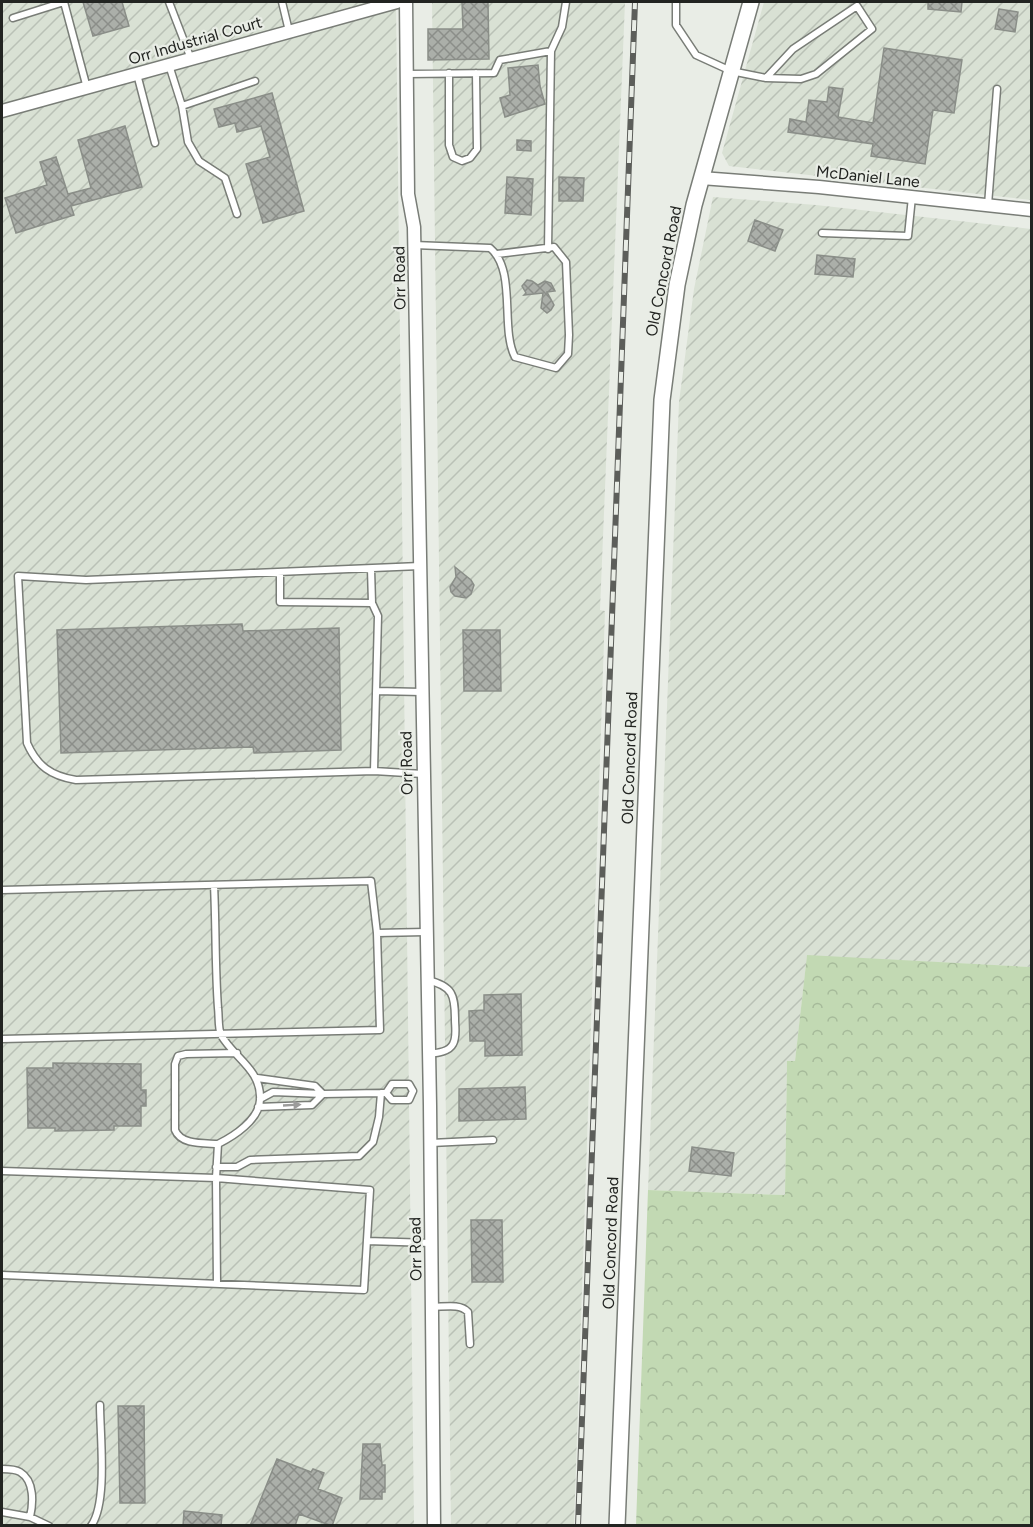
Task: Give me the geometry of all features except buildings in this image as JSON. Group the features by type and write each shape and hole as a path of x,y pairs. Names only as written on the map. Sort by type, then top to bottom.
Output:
{"street":[{"name":"Orr Industrial Court","path":"2,111 397,2"},
{"name":"Orr Road","path":"406,2 408,194 414,227 421,566 425,932 432,1243 434,1526"},
{"name":"Old Concord Road","path":"617,1526 662,400 677,285 701,178 751,2"},
{"name":"McDaniel Lane","path":"701,178 1032,210"}],"lane":[{"path":"13,18 64,2 87,88"},
{"path":"169,2 191,59"},
{"path":"282,2 289,31"},
{"path":"548,249 551,51 562,27 566,2"},
{"path":"676,2 676,25 696,55 731,70 766,78 801,79 816,74 872,29 857,6 793,49 766,78"},
{"path":"407,74 494,73 500,60 551,51"},
{"path":"169,65 182,106 188,142 199,161 225,178 237,214"},
{"path":"449,73 449,145 453,157 462,161 470,158 477,149 476,73"},
{"path":"137,74 155,143"},
{"path":"182,106 255,81"},
{"path":"988,205 997,89"},
{"path":"822,233 908,236 912,197"},
{"path":"414,245 490,248 497,254 507,293 510,346 515,357 556,368 568,354 566,262 554,248 497,254"},
{"path":"421,566 86,580 18,576 27,743 33,757 60,777 76,780 374,771 423,774"},
{"path":"371,569 372,603 378,616 374,771"},
{"path":"280,572 280,602 372,603"},
{"path":"376,691 422,692"},
{"path":"2,890 371,880 377,933 380,1030 2,1039"},
{"path":"214,885 216,985 220,1034 237,1053 257,1078 260,1099 253,1116 230,1138 218,1144 186,1141 177,1136 174,1130 175,1064 178,1056 237,1053"},
{"path":"377,933 425,932"},
{"path":"426,980 442,984 450,991 455,1001 453,1044 446,1051 428,1054"},
{"path":"257,1078 315,1086 323,1094"},
{"path":"216,1167 237,1167 250,1160 359,1156 373,1142 383,1093 392,1084 409,1084 413,1091"},
{"path":"260,1099 273,1092 383,1093 392,1100 409,1100 413,1091"},
{"path":"413,1091 429,1091"},
{"path":"258,1107 312,1104 323,1094"},
{"path":"430,1143 493,1140"},
{"path":"218,1144 216,1167 218,1284"},
{"path":"2,1170 216,1178 370,1190 364,1290 2,1275"},
{"path":"367,1241 432,1243"},
{"path":"432,1307 460,1306 466,1308 470,1344"},
{"path":"91,1526 101,1501 100,1405"},
{"path":"2,1469 19,1471 24,1475 33,1499 30,1517"},
{"path":"2,1512 30,1517 49,1526"}],"shaded area":[{"path":"2,2 396,2 414,1525 2,1526"},
{"path":"432,2 625,2 600,610 605,611 574,1525 451,1525"},
{"path":"764,2 1031,2 1031,200 729,166 722,153"},
{"path":"713,197 816,205 1031,229 1031,967 807,956 795,1062 787,1062 785,1195 648,1190 679,402 694,289"}],"green space":[{"path":"807,955 1031,967 1031,1525 636,1525 648,1190 785,1195 787,1061 795,1061"}],"railway":[{"path":"578,1526 635,2"}]}
